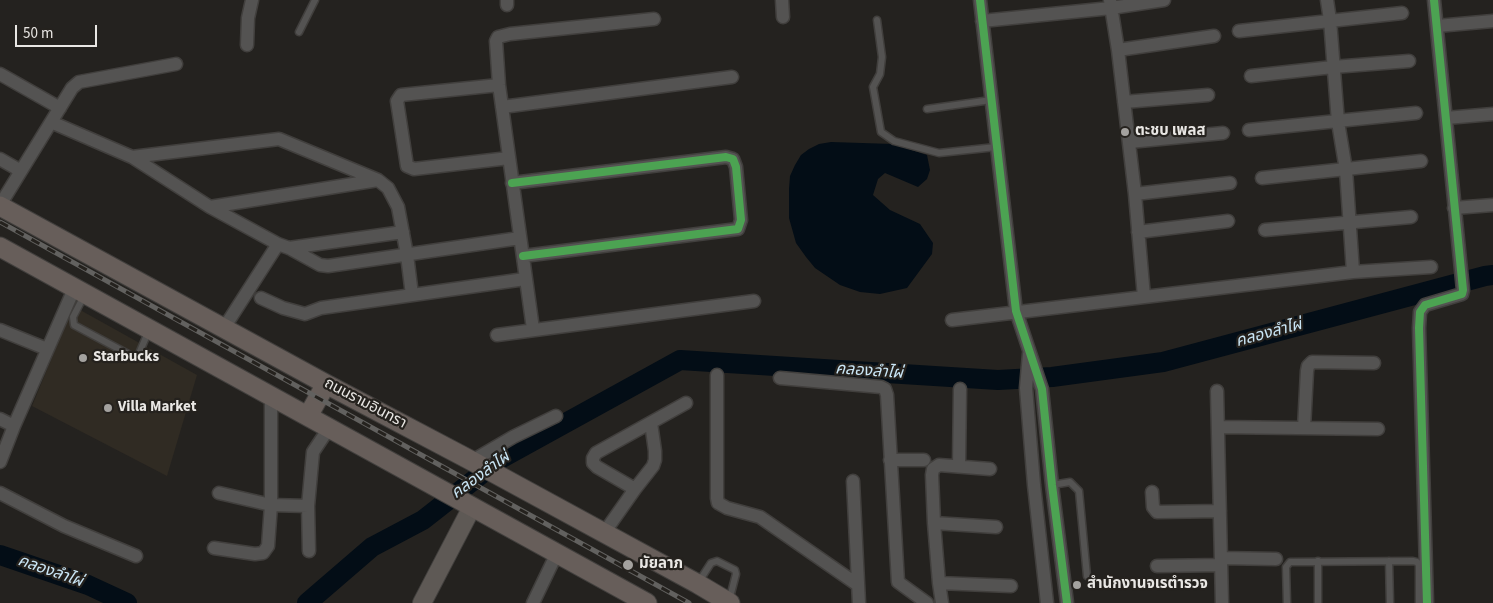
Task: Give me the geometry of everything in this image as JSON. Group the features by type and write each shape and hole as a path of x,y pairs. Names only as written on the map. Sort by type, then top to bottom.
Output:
{"main road":[{"name":"ถนนรามอินทรา","path":"0,205 326,384 698,584 729,603"},
{"path":"0,247 647,603"},
{"path":"308,416 326,384"}],"street":[{"path":"247,45 248,18 252,0"},
{"path":"782,0 784,17"},
{"path":"980,0 1016,311 1030,350 1034,485 1048,603"},
{"path":"982,21 1111,4 1164,0"},
{"path":"1327,0 1338,122 1346,170 1353,272"},
{"path":"1427,603 1420,312 1424,305 1462,294 1463,290 1434,0"},
{"path":"1111,4 1135,194 1144,297"},
{"path":"1239,31 1402,13"},
{"path":"533,330 499,85 496,41 498,37 503,35 654,19"},
{"path":"1437,26 1493,21"},
{"path":"1118,50 1214,36"},
{"path":"1251,76 1333,67 1409,62"},
{"path":"0,205 72,88 79,82 176,64"},
{"path":"0,74 60,108"},
{"path":"502,107 732,77"},
{"path":"499,85 401,95 397,101 407,166 414,169 509,158"},
{"path":"1124,102 1208,95"},
{"path":"1249,130 1416,113"},
{"path":"1446,118 1493,114"},
{"path":"51,122 132,156 210,207 283,246 328,266 520,238"},
{"path":"1129,142 1223,133"},
{"path":"132,156 279,139 378,180 388,188 398,207 412,295"},
{"path":"512,183 726,157 733,159 736,167 741,220 738,229 523,256"},
{"path":"0,160 21,172"},
{"path":"1262,178 1421,161"},
{"path":"210,207 378,180"},
{"path":"1135,194 1230,183"},
{"path":"1454,208 1493,205"},
{"path":"1265,230 1411,217"},
{"path":"1138,232 1228,221"},
{"path":"224,328 283,246 403,232"},
{"path":"952,320 1353,272 1431,267"},
{"path":"260,298 306,314 321,308 525,279"},
{"path":"0,462 47,349 79,291"},
{"path":"497,335 754,301"},
{"path":"0,330 47,349"},
{"path":"1304,428 1307,371 1308,366 1312,362 1374,363"},
{"path":"717,375 718,504 760,517 858,585"},
{"path":"780,378 881,386 885,390 887,395 898,582 927,603"},
{"path":"1030,380 1042,389 1067,603"},
{"path":"959,466 960,389"},
{"path":"1217,390 1222,603"},
{"path":"214,548 255,554 263,552 268,546 271,506 271,395"},
{"path":"635,489 597,467 593,463 593,458 596,453 686,403"},
{"path":"482,467 514,437 556,416"},
{"path":"0,420 14,426"},
{"path":"604,533 653,466 655,452 650,423"},
{"path":"1218,427 1378,429"},
{"path":"309,551 308,506 313,452 329,428"},
{"path":"890,460 924,460"},
{"path":"942,603 938,583 933,469 939,465 990,469"},
{"path":"853,481 859,603"},
{"path":"0,492 64,526 136,556"},
{"path":"219,492 271,506 308,506"},
{"path":"1152,492 1153,507 1157,512 1220,511"},
{"path":"422,603 466,504"},
{"path":"934,523 996,527"},
{"path":"533,603 557,553"},
{"path":"1156,566 1276,559"},
{"path":"938,583 1011,586"}],"lane":[{"path":"299,32 315,0"},
{"path":"877,20 882,57 880,74 873,87 881,132 894,141 938,153 996,147"},
{"path":"927,109 991,100"},
{"path":"79,291 72,317 74,325 135,357 138,356 149,329"},
{"path":"1052,484 1070,482 1079,491 1087,576"},
{"path":"698,584 711,563 717,561 735,570 736,574 729,603"},
{"path":"1389,561 1390,603"},
{"path":"1287,603 1287,564 1290,562 1389,561 1417,562 1419,603"},
{"path":"1318,562 1318,603"}],"shaded area":[{"path":"831,142 893,144 927,155 930,170 927,179 918,187 885,173 878,179 873,195 890,210 920,224 933,243 932,254 907,288 880,294 860,292 840,285 815,268 796,243 789,218 790,176 801,155 819,144"},
{"path":"73,306 197,375 167,476 32,406"}],"waterway":[{"name":"คลองลำไผ่","path":"307,603 372,547 423,520 502,458 680,360 998,380 1052,377 1163,362 1493,275"},
{"name":"คลองลำไผ่","path":"0,555 88,585 127,603"}],"railway":[{"path":"0,222 689,603"}],"cycle path":[{"path":"980,0 1016,311 1042,389 1067,603"},
{"path":"1427,603 1420,312 1425,305 1462,294 1463,290 1434,0"},
{"path":"512,183 726,157 733,159 736,167 741,220 738,229 523,256"}],"place":[{"name":"ตะชบ เพลส","path":"1125,132"},
{"name":"Starbucks","path":"83,358"},
{"name":"Villa Market","path":"108,408"},
{"name":"มัยลาภ","path":"628,565"},
{"name":"สำนักงานจเรตำรวจ","path":"1077,585"}]}
